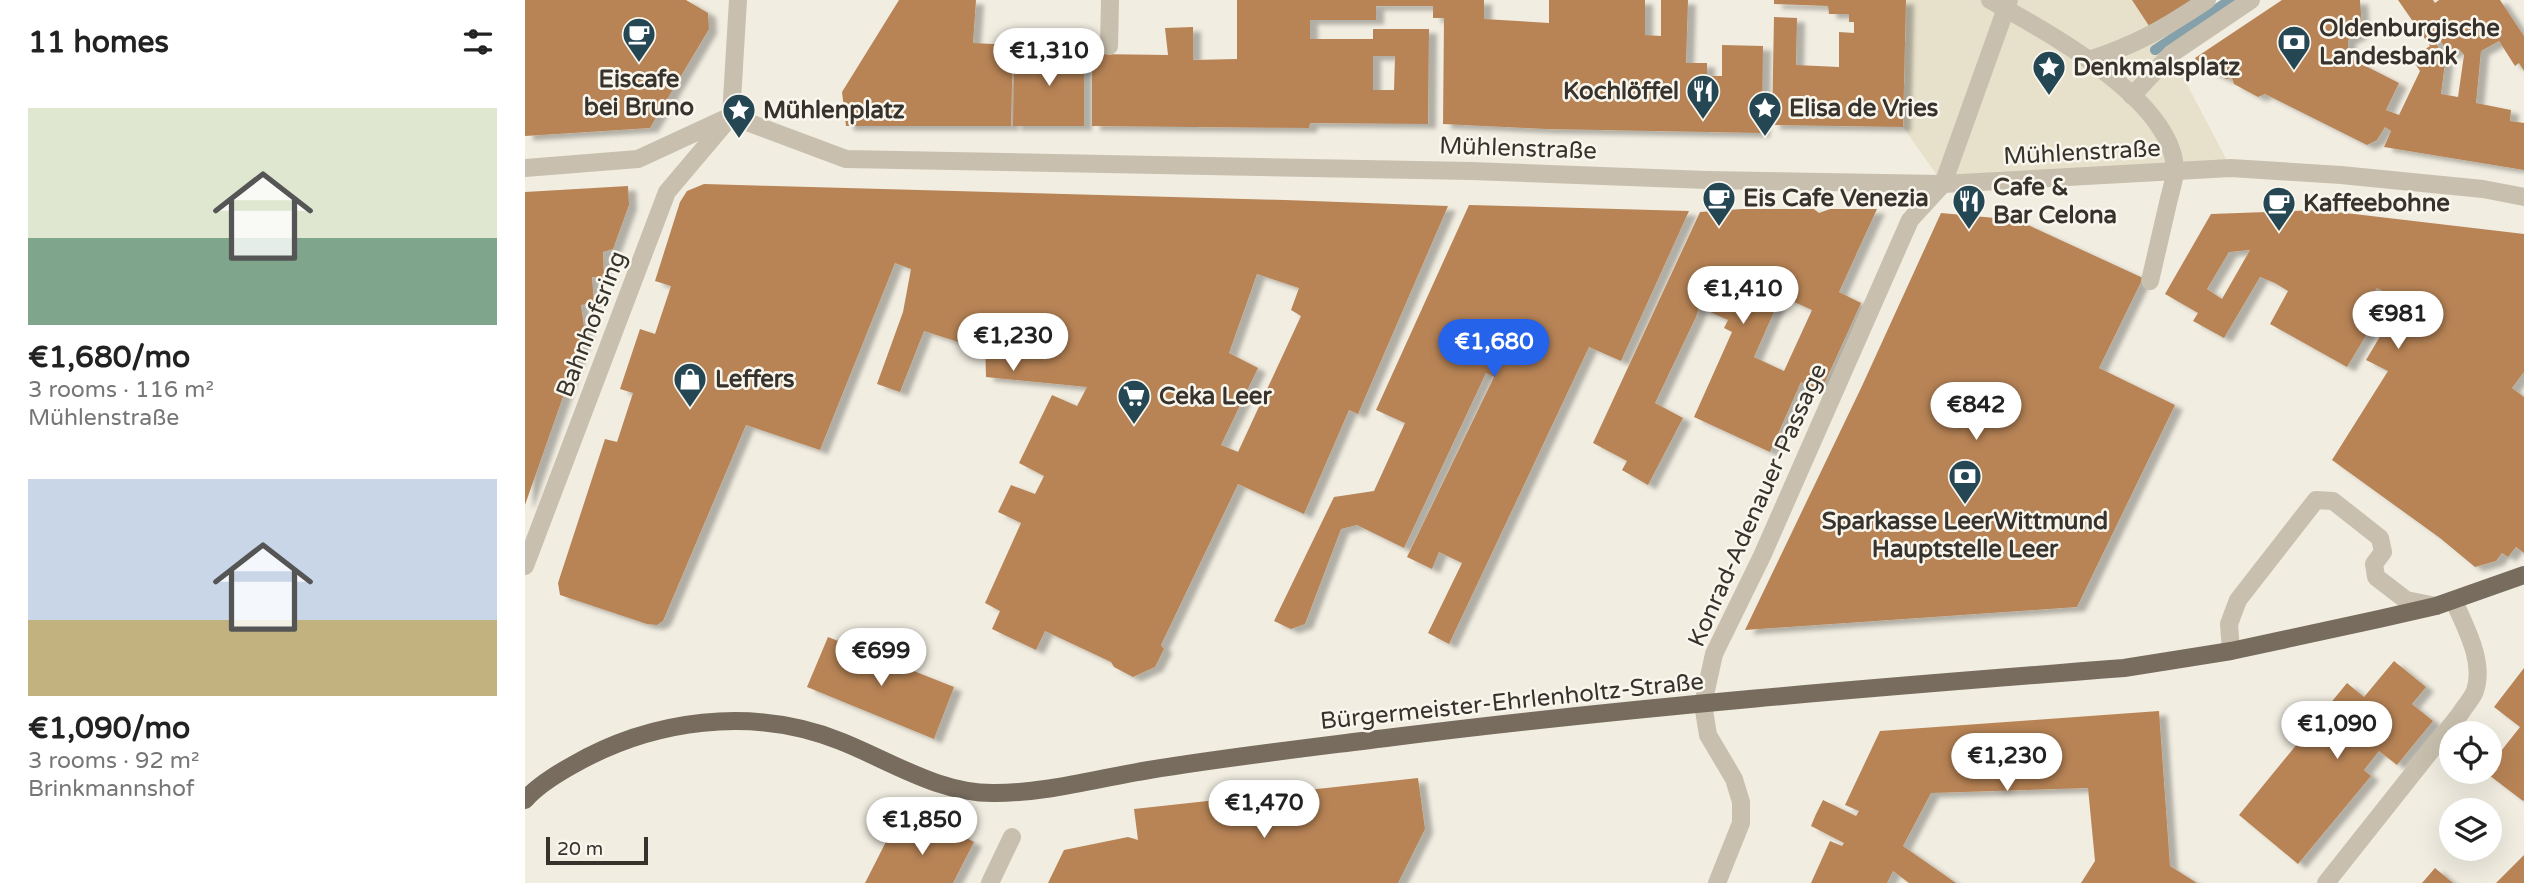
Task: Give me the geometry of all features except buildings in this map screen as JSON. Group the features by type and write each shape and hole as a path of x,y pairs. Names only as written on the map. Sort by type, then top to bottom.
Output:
{"main road":[{"name":"Bürgermeister-Ehrlenholtz-Straße","path":"526,798 556,775 594,752 630,738 704,722 768,722 804,729 839,740 946,787 969,792 1032,790 1151,770 1451,730 1791,694 2124,668 2231,651 2436,606 2524,575"}],"street":[{"path":"525,168 638,159 731,116 738,0"},
{"path":"1109,46 1110,0"},
{"path":"2089,60 2158,33 2207,0"},
{"path":"2132,96 2171,54 2251,0"},
{"path":"1943,184 2001,3 2089,60 2132,96 2158,125 2169,149 2175,172 2150,281"},
{"path":"2158,33 2171,54"},
{"name":"Mühlenstraße","path":"731,116 846,159 1471,171 1707,180 1943,184 2231,168 2341,175 2483,189 2524,197"},
{"name":"Bahnhofsring","path":"525,566 667,192 731,116"},
{"name":"Konrad-Adenauer-Passage","path":"1703,704 1714,654 1762,556 1910,220 1943,184"},
{"path":"2231,651 2229,624 2238,600 2316,500 2333,501 2379,538 2383,552 2374,564 2376,577 2406,600 2436,606"},
{"path":"2326,883 2460,715 2475,691 2477,666 2473,647 2454,601"},
{"path":"1703,704 1708,735 1734,779 1741,802 1741,823 1717,883"},
{"path":"990,883 1012,837"}],"shaded area":[{"name":"Denkmalsplatz","path":"1906,0 2132,0 2171,54 2231,168 1943,184 1903,127"}],"waterway":[{"path":"2155,50 2230,0"}],"place":[{"name":"Eiscafe bei Bruno","path":"639,64"},
{"name":"Oldenburgische Landesbank","path":"2294,72"},
{"name":"Denkmalsplatz","path":"2049,97"},
{"name":"Kochlöffel","path":"1703,121"},
{"name":"Elisa de Vries","path":"1765,138"},
{"name":"Mühlenplatz","path":"739,140"},
{"name":"Eis Cafe Venezia","path":"1719,228"},
{"name":"Cafe & Bar Celona","path":"1969,231"},
{"name":"Kaffeebohne","path":"2279,233"},
{"name":"Leffers","path":"690,409"},
{"name":"Ceka Leer","path":"1134,426"},
{"name":"Sparkasse LeerWittmund Hauptstelle Leer","path":"1965,506"}]}
